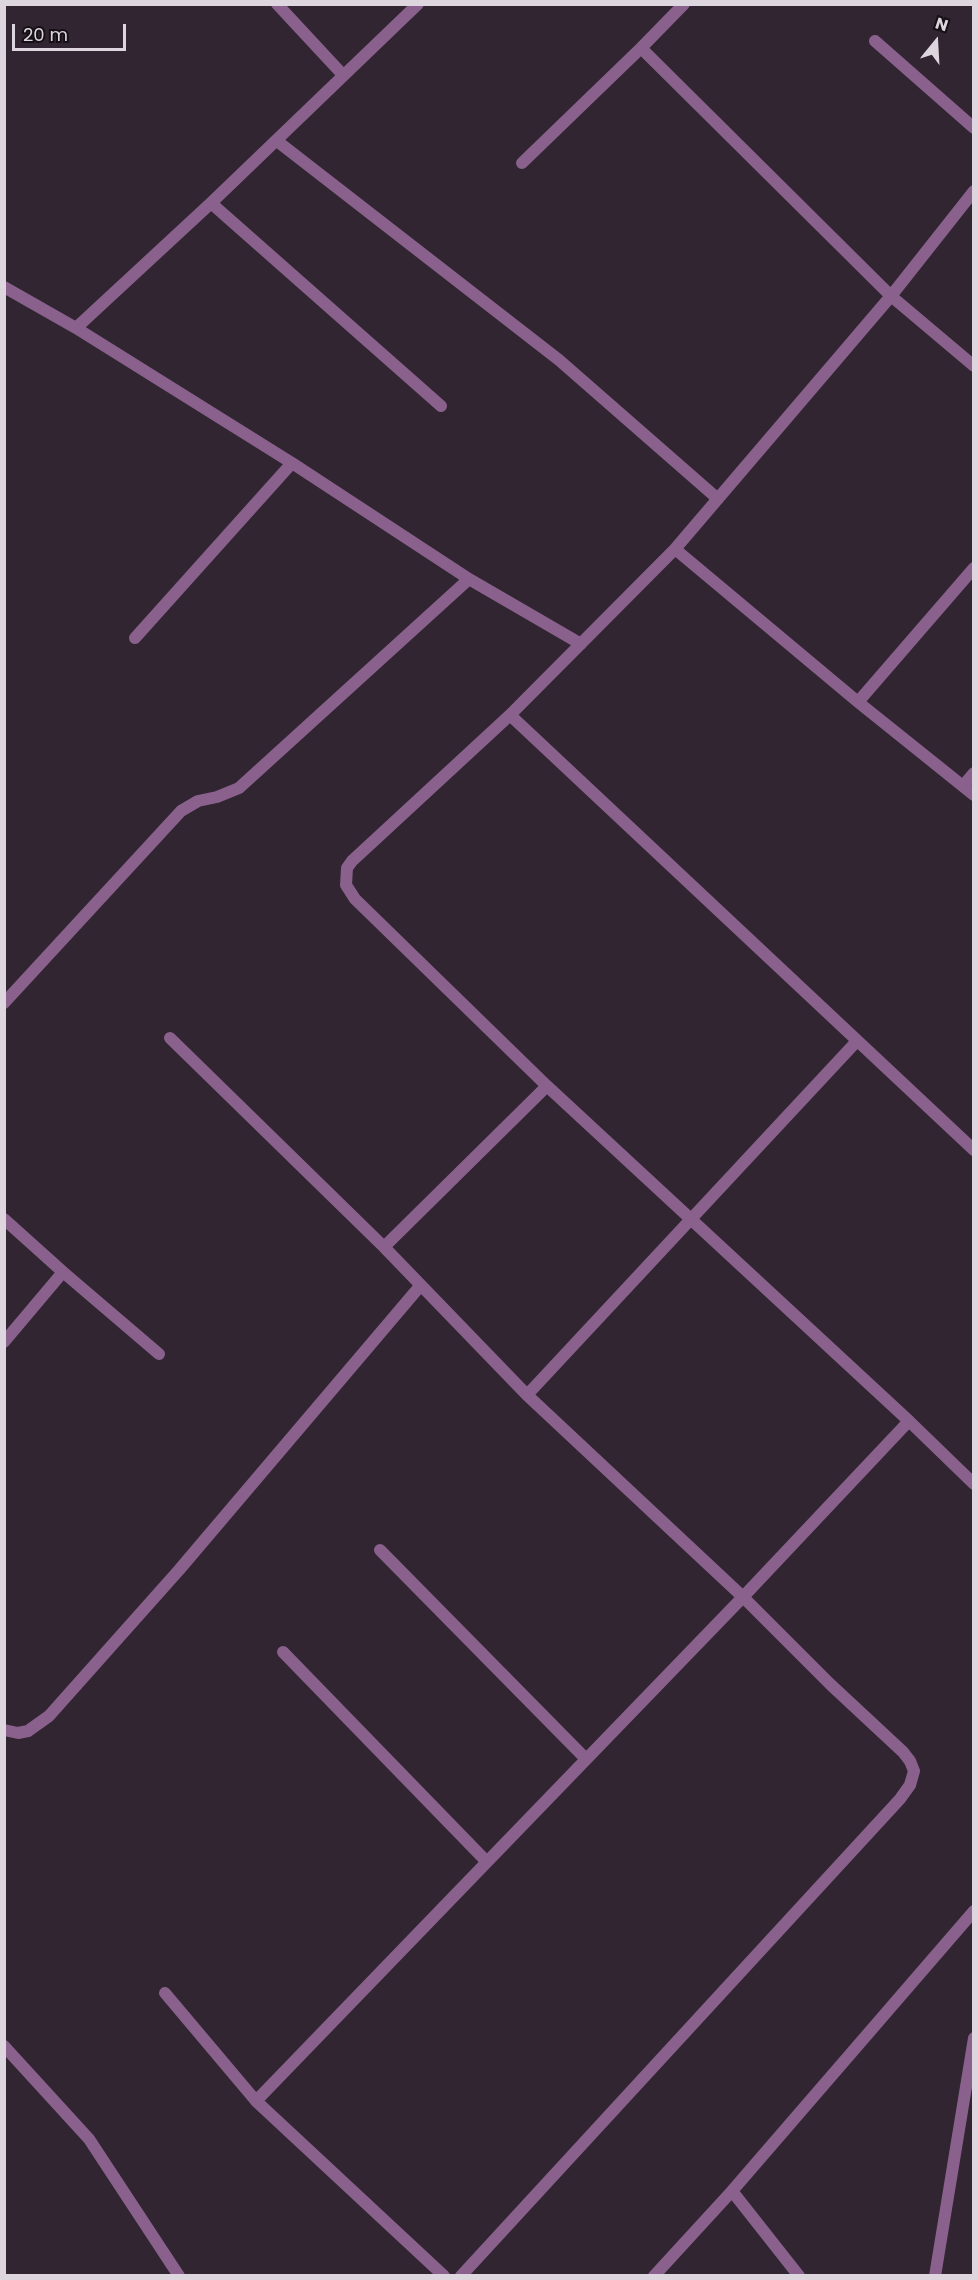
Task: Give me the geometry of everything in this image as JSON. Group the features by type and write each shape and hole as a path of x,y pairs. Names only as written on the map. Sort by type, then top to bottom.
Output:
{"street":[{"path":"277,4 343,75"},
{"path":"76,328 277,141 418,4"},
{"path":"522,163 684,4"},
{"path":"875,41 974,128"},
{"path":"641,48 891,296 974,366"},
{"path":"277,141 559,360 718,499"},
{"path":"974,190 891,296 675,549 510,715 352,861 347,868 346,885 355,899 547,1086 974,1484"},
{"path":"211,203 441,406"},
{"path":"4,287 76,328 469,579 580,644"},
{"path":"135,638 292,464"},
{"path":"675,549 858,702 974,795"},
{"path":"858,702 974,568"},
{"path":"4,1003 181,811 198,801 217,797 239,788 469,579"},
{"path":"510,715 974,1150"},
{"path":"963,786 974,773"},
{"path":"170,1038 384,1247 527,1395 743,1597 830,1684 903,1752 914,1772 910,1785 884,1816 461,2276"},
{"path":"527,1395 857,1041"},
{"path":"384,1247 547,1086"},
{"path":"4,1219 159,1354"},
{"path":"4,1342 63,1272"},
{"path":"4,1730 18,1733 28,1731 49,1716 179,1570 421,1285"},
{"path":"256,2101 743,1597 909,1421"},
{"path":"380,1550 586,1759"},
{"path":"283,1652 488,1862"},
{"path":"654,2276 732,2191 974,1911"},
{"path":"165,1993 256,2101 444,2276"},
{"path":"935,2276 974,2038"},
{"path":"4,2046 90,2139 178,2276"},
{"path":"732,2191 800,2276"}]}
